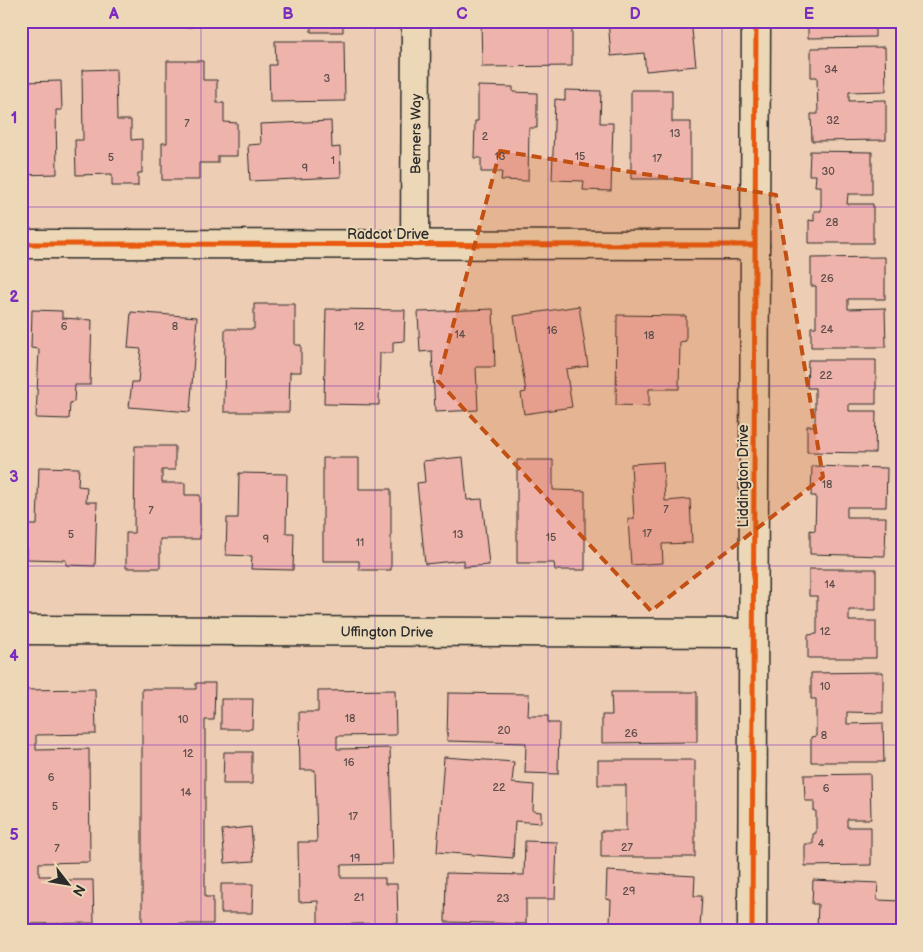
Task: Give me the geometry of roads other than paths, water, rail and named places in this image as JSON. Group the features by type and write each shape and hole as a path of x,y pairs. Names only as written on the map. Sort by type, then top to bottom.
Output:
{"street":[{"name":"Berners Way","path":"415,245 416,21"},
{"name":"Liddington Drive","path":"752,931 756,21"},
{"name":"Radcot Drive","path":"21,244 755,245"},
{"name":"Uffington Drive","path":"21,630 753,633"}]}
